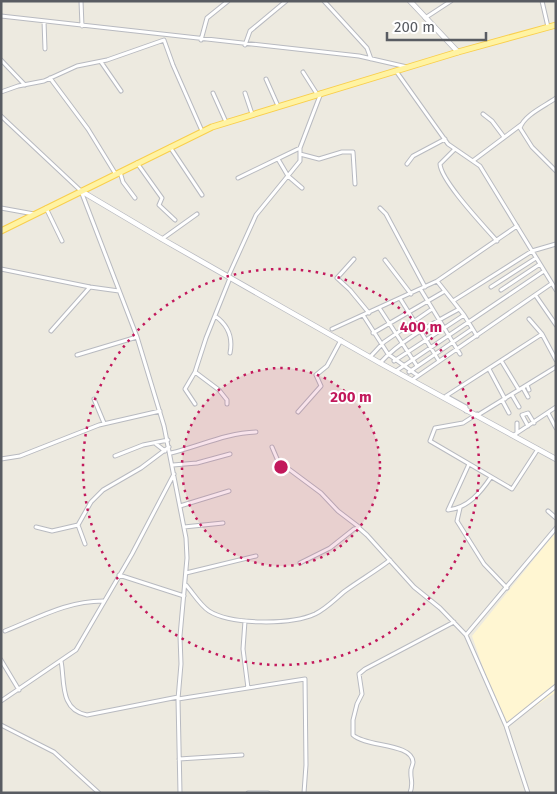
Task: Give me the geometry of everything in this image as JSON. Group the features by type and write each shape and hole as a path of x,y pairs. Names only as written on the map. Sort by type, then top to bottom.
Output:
{"main road":[{"path":"1,231 170,146 226,122 458,52 556,25"}],"street":[{"path":"81,1 82,26"},
{"path":"201,40 207,18 228,1"},
{"path":"245,45 250,31 286,1"},
{"path":"324,1 367,48 371,59"},
{"path":"410,1 458,52"},
{"path":"426,18 452,1"},
{"path":"542,1 548,28"},
{"path":"1,16 371,59 407,67"},
{"path":"44,21 45,49"},
{"path":"163,35 202,131"},
{"path":"1,92 50,78 77,66 101,62 164,40"},
{"path":"1,60 25,85"},
{"path":"101,62 121,92"},
{"path":"396,71 454,150 474,160 497,189 556,290"},
{"path":"195,404 185,389 195,372 229,277 254,218 300,161 300,148 319,94 303,72"},
{"path":"50,78 135,198"},
{"path":"266,78 278,106"},
{"path":"213,93 226,122"},
{"path":"245,94 252,114"},
{"path":"474,160 556,98"},
{"path":"483,114 492,121 504,138"},
{"path":"1,116 81,191 380,363 466,411 515,434 556,459"},
{"path":"522,124 520,128 532,147 556,171"},
{"path":"407,164 413,156 445,139"},
{"path":"170,146 202,195"},
{"path":"238,178 300,148"},
{"path":"454,150 440,164 440,168 448,182 496,241"},
{"path":"300,154 318,158 342,152 353,152 355,184"},
{"path":"278,159 288,176 302,188"},
{"path":"136,163 162,198 159,205 175,220"},
{"path":"81,191 137,337 160,411 171,453 184,527 186,573 180,636 181,664 178,698 180,793"},
{"path":"1,208 34,214"},
{"path":"46,208 62,242"},
{"path":"380,208 386,214 423,288 427,301 460,354"},
{"path":"162,239 197,214"},
{"path":"332,329 401,300 437,282 517,226"},
{"path":"453,301 532,251 556,244"},
{"path":"491,287 536,258"},
{"path":"354,259 337,278 369,313"},
{"path":"386,260 411,294"},
{"path":"501,290 540,264"},
{"path":"1,269 119,291"},
{"path":"396,371 544,271"},
{"path":"437,282 464,315 477,336"},
{"path":"412,380 552,284"},
{"path":"51,331 90,287"},
{"path":"373,333 445,291"},
{"path":"536,296 556,325"},
{"path":"401,300 439,361"},
{"path":"380,309 417,366"},
{"path":"370,357 381,345 432,309"},
{"path":"380,363 388,354 420,332 459,309"},
{"path":"394,361 464,315"},
{"path":"215,316 229,331 232,345 230,353"},
{"path":"363,316 381,345 394,361 409,372 417,375"},
{"path":"529,319 542,334 556,360"},
{"path":"409,372 472,329"},
{"path":"466,411 466,407 446,396 455,388 502,362 542,334"},
{"path":"77,355 137,337"},
{"path":"298,412 321,386 316,375 327,366 340,340"},
{"path":"502,362 519,390"},
{"path":"538,449 513,489 430,441 435,428 463,423 556,368"},
{"path":"489,369 509,413"},
{"path":"195,372 219,390 227,400 227,404"},
{"path":"527,385 529,390"},
{"path":"523,388 528,397"},
{"path":"512,395 519,407"},
{"path":"94,399 104,424"},
{"path":"515,434 556,407"},
{"path":"1,459 20,456 104,424 160,411"},
{"path":"548,412 556,428"},
{"path":"528,426 522,415 528,413 534,423"},
{"path":"515,434 517,423"},
{"path":"171,453 193,448 212,439 256,432"},
{"path":"115,456 143,445 156,444 168,440"},
{"path":"156,444 165,451"},
{"path":"272,446 278,461 321,493 338,511 359,528 414,587 466,635 506,726 528,793"},
{"path":"36,527 52,531 78,525 92,502 103,490 169,447"},
{"path":"173,466 197,463 230,454"},
{"path":"469,464 448,510 460,507 481,493 491,477"},
{"path":"1,701 76,650 174,474"},
{"path":"180,506 229,491"},
{"path":"460,507 457,521 484,564 507,588"},
{"path":"548,511 556,518"},
{"path":"184,527 223,523"},
{"path":"78,525 85,544"},
{"path":"300,563 330,548 354,529 359,528"},
{"path":"466,635 556,528"},
{"path":"186,573 256,556"},
{"path":"185,585 209,611 245,621 268,623 313,615 390,560"},
{"path":"119,575 184,596"},
{"path":"5,631 47,612 88,601 104,601"},
{"path":"245,621 243,649 248,688"},
{"path":"410,793 414,783 411,771 413,762 409,753 399,748 358,740 353,735 353,720 362,694 359,674 365,669 454,622"},
{"path":"1,660 19,690"},
{"path":"62,661 63,692 70,703 81,714 87,716 178,698 305,679 306,765 304,793"},
{"path":"506,726 556,686"},
{"path":"1,724 54,752 99,793"},
{"path":"179,759 242,755"},
{"path":"248,793 259,791 268,793"}],"shaded area":[{"path":"556,532 556,692 504,728 472,636"}]}
